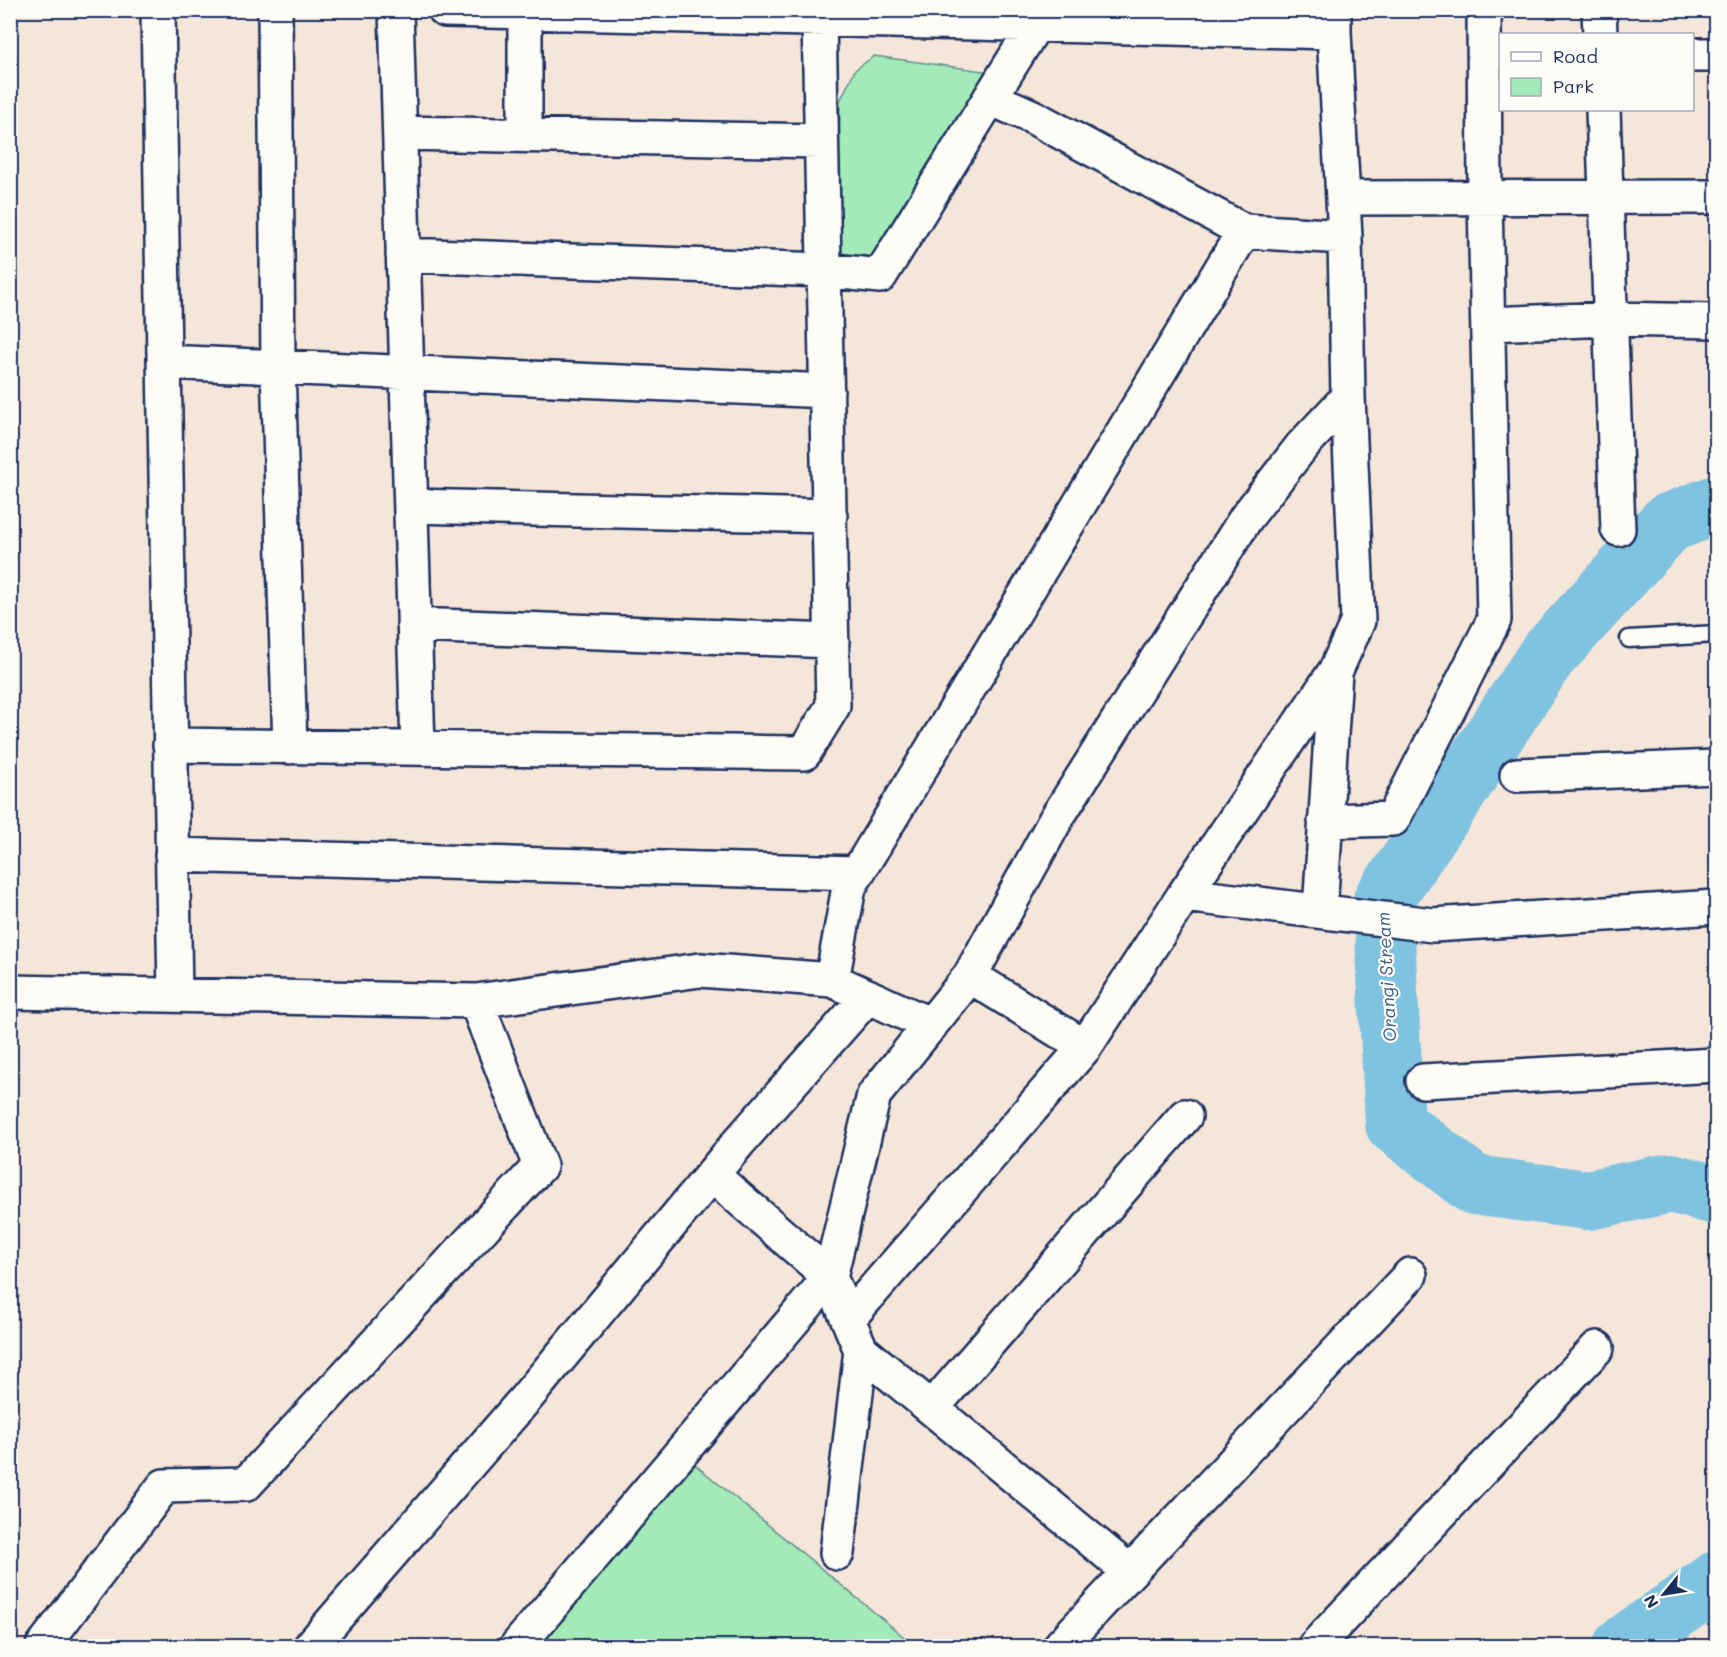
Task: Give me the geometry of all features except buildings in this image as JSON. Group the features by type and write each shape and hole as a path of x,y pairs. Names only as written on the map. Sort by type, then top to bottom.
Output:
{"street":[{"path":"158,10 175,995"},
{"path":"275,10 278,367 290,747"},
{"path":"396,10 418,748"},
{"path":"445,10 647,13 819,19 1036,17 1334,21 1345,237 1348,397 1358,621 1335,672 1184,895 1085,1047 848,1319"},
{"path":"1325,821 1393,819 1494,620 1485,198 1484,10"},
{"path":"1599,10 1600,33"},
{"path":"525,11 525,135"},
{"path":"403,255 824,270 880,276 990,98 1036,17"},
{"path":"170,745 804,753 833,706 819,19"},
{"path":"1694,55 1716,55"},
{"path":"990,98 1033,117 1244,231 1345,237"},
{"path":"1603,111 1618,529"},
{"path":"400,133 821,141"},
{"path":"1343,198 1716,197"},
{"path":"832,980 849,887 1244,231"},
{"path":"1488,324 1611,319 1716,321"},
{"path":"164,362 826,391"},
{"path":"517,1647 830,1277 874,1095 970,976 1056,819 1246,518 1302,446 1348,397"},
{"path":"411,506 830,516"},
{"path":"414,625 832,641"},
{"path":"1322,911 1325,821 1335,672"},
{"path":"1517,775 1716,767"},
{"path":"172,855 858,873"},
{"path":"1184,895 1433,925 1716,907"},
{"path":"10,992 476,1001 700,970 832,980 931,1025"},
{"path":"970,976 1085,1047"},
{"path":"311,1647 527,1397 739,1142 868,996"},
{"path":"43,1647 164,1486 246,1484 540,1166 476,1001"},
{"path":"1423,1081 1716,1065"},
{"path":"932,1408 1185,1116"},
{"path":"712,1175 830,1277 861,1350 1130,1572"},
{"path":"1062,1647 1061,1645 1410,1275"},
{"path":"1315,1647 1597,1348"},
{"path":"837,1553 861,1350"}],"lane":[{"path":"1629,639 1716,634"}],"green space":[{"path":"874,56 991,72 875,259 837,255 840,101 855,70"},
{"path":"686,1457 915,1646 527,1646"}],"waterway":[{"name":"Orangi Stream","path":"1716,505 1668,523 1547,656 1383,900 1395,1124 1474,1185 1588,1200 1671,1183 1716,1195"},
{"name":"Orangi Stream","path":"1623,1646 1716,1581"}]}
